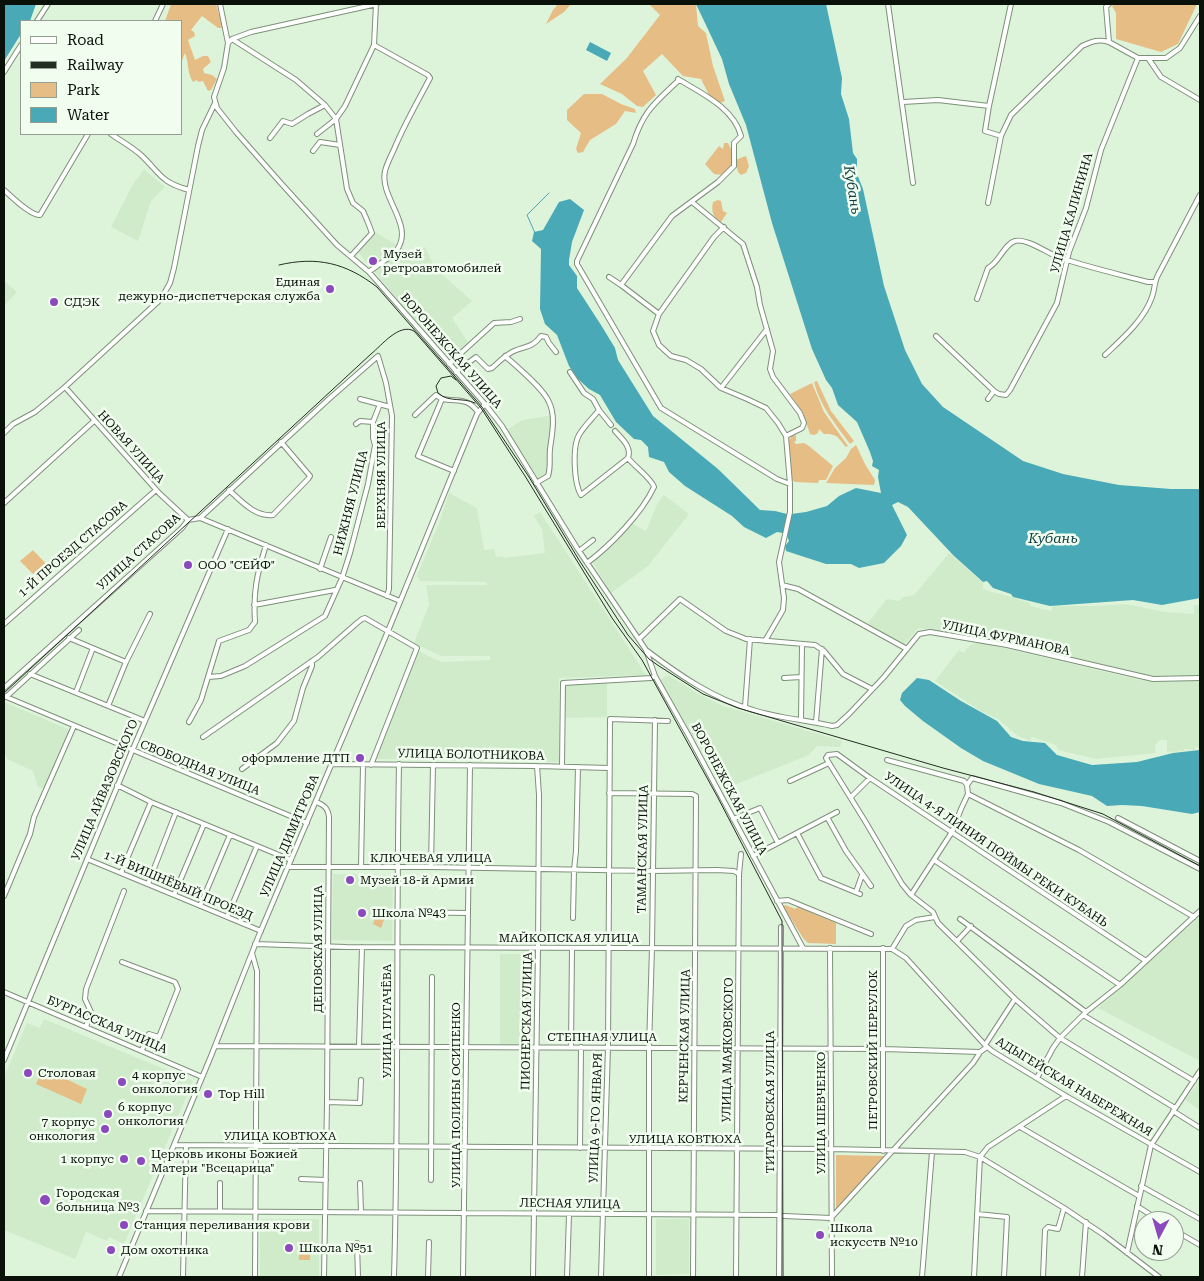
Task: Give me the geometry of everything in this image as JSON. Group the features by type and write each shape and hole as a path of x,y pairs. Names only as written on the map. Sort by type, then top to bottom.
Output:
{"street":[{"path":"38,20 48,4"},
{"path":"155,20 163,4"},
{"path":"4,433 18,420 28,416 63,389 161,299 170,283 202,130 215,103 215,90 224,68 228,43 220,4"},
{"path":"228,43 232,39 247,33 376,4 374,44 345,106 336,118 317,134"},
{"path":"888,4 913,183"},
{"path":"1001,136 985,131 1011,4"},
{"path":"1109,4 1106,8 1109,42"},
{"path":"988,203 1001,136 1011,115 1082,46 1099,39 1109,42 1138,58 1166,58 1180,48 1200,16"},
{"path":"232,39 296,80 336,118 347,189 353,203 368,220 372,233 351,256"},
{"path":"368,272 396,250 401,240 400,224 388,196 384,173 402,132 430,78 428,75 374,44"},
{"path":"4,72 20,47"},
{"name":"УЛИЦА КАЛИНИНА","path":"994,391 1006,395 1056,303 1068,259 1086,208 1101,150 1138,58"},
{"path":"1148,58 1161,77 1200,100"},
{"path":"621,285 672,216 718,182 734,166 734,143 741,136 739,128 725,108 678,79 647,112 638,127 577,264 661,408 777,479 790,484"},
{"path":"903,102 938,100 989,106"},
{"name":"ВОРОНЕЖСКАЯ УЛИЦА","path":"215,103 222,115 279,181 338,244 368,272 485,404 502,426 579,551 646,650 655,676 803,948"},
{"path":"270,138 283,121 292,124 325,106"},
{"path":"4,190 30,212 40,215 87,135"},
{"path":"112,135 141,156 162,179 175,186 189,190"},
{"path":"313,151 320,142 340,145"},
{"path":"1106,355 1144,314 1152,298 1154,282 1200,195"},
{"path":"692,202 743,244 757,286 773,351 770,369 773,377 800,412 804,423 800,430 786,436"},
{"path":"724,227 714,237 660,314 652,331 659,345 671,356 686,360 701,369 722,388 766,408 786,436 790,512 779,562 784,598 783,610 766,641"},
{"path":"977,300 988,268 993,266 1011,243 1017,240 1024,241 1058,257 1148,282 1154,282"},
{"path":"608,276 660,314"},
{"path":"449,364 494,323 511,322 520,319"},
{"path":"722,388 767,329"},
{"path":"456,372 474,358 488,369 492,368 515,350 533,345 541,336 546,337 556,352"},
{"path":"936,336 994,391 988,399"},
{"name":"ВЕРХНЯЯ УЛИЦА","path":"378,356 386,383 392,433 391,536 387,596"},
{"name":"УЛИЦА СТАСОВА","path":"4,688 182,528 188,520 200,518 281,442 378,356"},
{"path":"505,356 544,394 549,402 553,424 549,459 550,469 548,476 536,483"},
{"path":"570,372 584,393 593,399 611,425"},
{"name":"НОВАЯ УЛИЦА","path":"63,389 156,490 188,520"},
{"path":"415,415 436,395 442,399 465,400 471,403 478,412"},
{"path":"360,399 390,406"},
{"path":"442,399 418,456 454,471"},
{"name":"НИЖНЯЯ УЛИЦА","path":"208,676 221,676 245,666 325,616 342,578 368,484 375,445 372,438 373,422 380,404"},
{"name":"УЛИЦА ДИМИТРОВА","path":"118,1277 215,1046 260,931 388,631 478,412 485,404"},
{"path":"600,410 577,440 575,470 577,489 580,495 628,458 630,454 629,448 616,431"},
{"path":"4,503 94,421"},
{"path":"356,424 360,421 373,422"},
{"path":"229,490 250,509 268,516 273,515 310,476 281,442"},
{"path":"587,563 597,556 640,510 654,487 653,482 634,466 628,458"},
{"name":"1-Й ПРОЕЗД СТАСОВА","path":"4,624 156,490"},
{"path":"200,518 400,601"},
{"name":"УЛИЦА АЙВАЗОВСКОГО","path":"4,1060 132,751 228,529"},
{"path":"320,569 331,537"},
{"path":"579,551 593,540"},
{"path":"189,722 201,700 220,641 249,630 255,622 256,577 266,545"},
{"path":"782,586 798,589 906,649"},
{"path":"254,605 335,590"},
{"path":"639,639 680,599 726,631 750,639 802,644 822,649 843,674 872,689"},
{"path":"108,706 126,662 150,614"},
{"path":"203,737 312,661 365,618 417,648 371,764"},
{"path":"5,697 78,630"},
{"name":"УЛИЦА ФУРМАНОВА","path":"816,722 832,726 838,725 919,634 930,632 1007,645 1153,679 1200,678"},
{"path":"69,638 126,662"},
{"path":"745,708 750,639"},
{"path":"801,719 802,644"},
{"path":"76,692 93,648"},
{"path":"646,650 705,690 745,708 816,722 822,649"},
{"path":"242,769 277,743 294,721 312,661"},
{"path":"30,674 145,721"},
{"path":"562,767 563,683 651,678 655,676"},
{"path":"784,678 801,677"},
{"name":"СВОБОДНАЯ УЛИЦА","path":"5,697 307,823"},
{"name":"УЛИЦА 9-ГО ЯНВАРЯ","path":"601,1277 608,1047 607,948 610,719 655,720"},
{"path":"655,720 668,720"},
{"name":"ТАМАНСКАЯ УЛИЦА","path":"649,1277 649,1048 655,720"},
{"path":"4,896 30,834 34,817 74,726"},
{"name":"УЛИЦА 4-Я ЛИНИЯ ПОЙМЫ РЕКИ КУБАНЬ","path":"829,763 826,758 828,755 837,754 870,778 1146,961"},
{"path":"887,760 964,781 967,785 968,794 952,832 911,895"},
{"path":"790,781 829,763 902,884 911,895 933,912 938,922 1015,999 1060,1038 1174,1109 1200,1128"},
{"name":"УЛИЦА БОЛОТНИКОВА","path":"331,764 609,768"},
{"name":"УЛИЦА ПУГАЧЁВА","path":"394,1277 397,1147 399,764"},
{"path":"361,867 363,765"},
{"path":"431,867 433,765"},
{"name":"УЛИЦА ПОЛИНЫ ОСИПЕНКО","path":"463,1277 470,765"},
{"name":"ПИОНЕРСКАЯ УЛИЦА","path":"533,1277 538,948 539,795 537,766"},
{"path":"573,918 578,768"},
{"path":"851,797 870,778"},
{"path":"967,785 972,778 1061,803 1116,826 1200,868"},
{"path":"118,785 151,802 291,860"},
{"path":"610,793 653,794"},
{"name":"КЕРЧЕНСКАЯ УЛИЦА","path":"653,794 695,794 696,948 693,1277"},
{"path":"968,794 1079,850 1194,917"},
{"path":"121,873 151,802"},
{"name":"ДЕПОВСКАЯ УЛИЦА","path":"316,802 325,806 328,811 328,1045 324,1277"},
{"path":"733,819 760,808 778,843"},
{"path":"148,884 176,812"},
{"path":"753,856 838,812"},
{"path":"828,817 846,851 871,886"},
{"path":"1118,818 1200,860"},
{"path":"174,895 204,824"},
{"path":"797,833 821,878 858,893 862,875"},
{"path":"200,906 230,835"},
{"path":"227,917 257,846"},
{"name":"УЛИЦА МАЯКОВСКОГО","path":"736,1277 740,949 739,874 741,854"},
{"name":"1-Й ВИШНЁВЫЙ ПРОЕЗД","path":"87,859 260,931"},
{"path":"934,860 1120,984"},
{"name":"КЛЮЧЕВАЯ УЛИЦА","path":"288,867 431,867 652,872 734,871 739,874"},
{"path":"86,1027 91,1012 85,999 86,989 124,891"},
{"path":"777,901 788,900 871,934"},
{"path":"1037,1078 1052,1048 1060,1038 1200,911"},
{"path":"397,912 467,913"},
{"path":"883,948 892,949 906,926 916,920 935,918"},
{"path":"960,919 1085,1014 1194,1081"},
{"path":"957,941 971,926"},
{"name":"ТИТАРОВСКАЯ УЛИЦА","path":"779,1277 782,1216 779,1149 780,927"},
{"name":"МАЙКОПСКАЯ УЛИЦА","path":"255,944 327,947 883,948"},
{"path":"359,1046 362,947"},
{"path":"571,1047 572,948"},
{"name":"УЛИЦА ШЕВЧЕНКО","path":"830,948 832,1277"},
{"name":"ПЕТРОВСКИЙ ПЕРЕУЛОК","path":"883,948 883,1152"},
{"name":"АДЫГЕЙСКАЯ НАБЕРЕЖНАЯ","path":"892,949 906,958 986,1046 1066,1096 1200,1172"},
{"path":"252,953 257,971 255,1277"},
{"path":"122,962 175,982 178,989 159,1037 149,1034 142,1050"},
{"path":"431,1180 430,1046 432,977"},
{"name":"БУРГАССКАЯ УЛИЦА","path":"4,992 202,1077"},
{"path":"986,1046 1015,999"},
{"name":"СТЕПНАЯ УЛИЦА","path":"215,1046 831,1048 980,1052 986,1046"},
{"path":"580,1148 581,1047"},
{"path":"831,1218 973,1063 979,1054"},
{"path":"1127,1253 1151,1145 1200,1071"},
{"path":"327,1102 360,1103 360,1080"},
{"path":"974,1277 980,1157 988,1147 1066,1096"},
{"path":"1020,1127 1139,1196"},
{"name":"УЛИЦА КОВТЮХА","path":"174,1145 831,1149 883,1152 965,1152 980,1157 1086,1222 1159,1277"},
{"path":"183,1277 183,1210 186,1145"},
{"path":"922,1277 932,1152"},
{"path":"301,1179 326,1180"},
{"path":"220,1183 220,1211"},
{"path":"360,1183 361,1212"},
{"path":"1141,1186 1200,1219"},
{"path":"1137,1206 1145,1211"},
{"path":"1043,1277 1045,1230 1048,1228 1058,1229 1064,1208"},
{"name":"ЛЕСНАЯ УЛИЦА","path":"146,1210 693,1214 831,1218"},
{"path":"567,1277 568,1214"},
{"path":"977,1214 1007,1217 1004,1277"},
{"path":"1082,1277 1086,1222"},
{"path":"1184,1236 1200,1245"},
{"path":"428,1277 429,1242"},
{"path":"357,1243 358,1277"}],"shaded area":[{"path":"144,169 165,187 151,201 138,241 111,227 132,186"},
{"path":"375,232 411,253 425,247 435,268 472,301 452,318 469,344 451,359 424,331 358,252"},
{"path":"4,281 17,292 4,306"},
{"path":"554,415 556,426 551,450 553,469 551,476 540,482 507,430 522,420"},
{"path":"449,493 477,508 484,550 494,549 496,557 503,556 503,558 545,553 542,529 534,516 540,512 646,675 559,678 559,762 376,759 418,651 442,662 490,660 490,656 441,656 414,643 429,605 426,585 487,585 486,582 420,581 417,576 441,518"},
{"path":"664,495 689,514 648,566 611,593 592,561 631,523 646,531 658,502"},
{"path":"949,553 983,583 983,589 1030,603 1030,606 1051,611 1053,606 1126,604 1165,612 1194,614 1194,605 1200,605 1200,676 1155,677 1003,641 918,628 904,646 878,632 868,623 887,599 900,601 901,598 914,595"},
{"path":"978,642 1140,680 1154,682 1200,680 1200,747 1196,747 1195,750 1184,749 1184,751 1167,752 1167,740 1160,740 1155,745 1156,753 1096,759 1058,750 1056,745 1032,737 1030,741 1018,736 998,719 982,712 935,681 959,650 964,653 970,645"},
{"path":"668,675 702,696 723,706 842,741 840,747 817,746 809,755 724,789 660,680"},
{"path":"607,683 607,717 564,718 564,685"},
{"path":"4,702 70,730 44,789 38,787 33,771 7,759 4,751"},
{"name":"Школа №43","path":"333,874 393,875 392,941 332,940"},
{"path":"1200,916 1200,1061 1098,1008"},
{"path":"500,954 532,954 530,1046 500,1045"},
{"path":"44,1019 193,1081 124,1244 109,1237 107,1241 86,1232 75,1259 4,1230 4,1077 27,1023 40,1028"},
{"path":"1200,1080 1200,1110 1185,1100"},
{"name":"Школа №51","path":"260,1219 319,1219 319,1277 260,1277"},
{"path":"656,1219 689,1219 689,1274 656,1275"}],"green space":[{"path":"171,4 216,4 223,28 218,28 202,16 191,30 195,36 188,40 195,60 208,56 211,62 203,69 204,73 212,75 217,79 211,90 208,91 203,81 198,82 197,80 193,82 185,53 182,60 182,20 165,20"},
{"path":"558,4 571,4 564,12 546,24 553,10"},
{"path":"649,4 696,4 698,26 706,33 713,66 725,101 720,103 710,97 701,79 683,76 662,54 643,71 656,95 643,107 637,106 622,94 600,84 626,59 660,15"},
{"path":"1114,4 1197,4 1178,44 1161,52 1116,39 1116,13 1112,6"},
{"path":"584,94 602,94 635,109 636,113 625,111 616,124 590,140 583,152 578,153 576,149 581,133 567,120 567,110"},
{"path":"724,143 728,143 731,149 732,166 722,175 714,174 705,164 719,146 723,149"},
{"path":"746,156 749,166 746,173 741,175 738,172 735,160"},
{"path":"721,201 723,211 727,213 721,222 714,216 712,209 713,202"},
{"path":"817,381 831,411 854,441 850,444 824,407 814,382"},
{"path":"812,383 824,412 848,446 846,447 835,435 824,434 819,429 818,433 810,434 803,413 790,394"},
{"path":"796,435 796,441 794,442 796,444 804,443 833,466 826,480 819,480 818,483 795,482 792,480 789,440 792,436"},
{"path":"856,445 875,480 874,485 826,483 835,468"},
{"path":"33,550 54,572 42,583 20,561"},
{"path":"786,905 795,909 798,907 836,923 836,944 808,943 783,906"},
{"path":"380,906 388,909 381,928 373,924"},
{"path":"43,1068 87,1089 81,1104 36,1084"},
{"path":"836,1155 885,1156 836,1209"},
{"path":"299,1241 311,1241 310,1260 299,1260"}],"water":[{"path":"4,4 36,4 30,20 20,20 20,36 4,61"},
{"name":"Кубань","path":"696,4 826,4 842,78 841,94 849,119 853,153 857,159 857,174 863,189 884,286 905,350 922,384 943,407 1023,461 1063,474 1119,485 1200,489 1200,598 1162,605 1133,600 1050,606 1013,597 1011,594 993,588 987,581 983,582 954,556 908,507 898,502 892,505 907,535 901,546 884,563 859,568 851,564 826,564 786,551 785,546 789,541 787,536 791,514 827,506 839,496 856,488 881,493 878,477 879,470 872,466 873,461 870,452 857,422 838,405 832,388 826,380 812,349 772,223 746,125 729,84 722,59"},
{"path":"590,42 611,53 607,61 586,50"},
{"path":"570,199 584,210 572,242 569,260 569,265 577,276 577,288 615,348 618,360 653,416 718,469 760,510 787,514 783,533 777,532 766,538 744,527 732,516 685,486 669,472 664,462 649,457 648,447 641,440 634,439 616,422 600,395 589,389 578,379 569,366 557,335 545,324 540,309 541,249 532,241 534,232 543,230 559,202"},
{"path":"917,678 929,680 997,721 1011,737 1023,741 1045,743 1057,755 1092,765 1137,762 1173,753 1200,750 1200,812 1192,814 1142,806 1107,806 1092,796 1039,784 983,761 923,721 900,700 902,693"}],"waterway":[{"path":"535,233 527,215 549,193"}],"tram line":[{"path":"4,693 385,341 402,330 414,331 481,408 612,618 642,660 717,796 782,921 783,1277"},
{"path":"456,380 451,376 441,378 436,386 438,393 447,398 475,403"}],"railway":[{"path":"279,265 306,261 331,264 354,272 377,287 482,407 529,477 579,560 628,635 649,659 659,666 703,694 738,708 943,768 1034,792 1103,814 1200,866"}],"place":[{"name":"Музей ретроавтомобилей","path":"373,261"},
{"name":"Единая дежурно-диспетчерская служба","path":"330,289"},
{"name":"СДЭК","path":"54,302"},
{"name":"ООО \"СЕЙФ\"","path":"188,565"},
{"name":"оформление ДТП","path":"360,758"},
{"name":"Музей 18-й Армии","path":"350,880"},
{"name":"Школа №43","path":"362,913"},
{"name":"Столовая","path":"28,1073"},
{"name":"4 корпус онкология","path":"122,1082"},
{"name":"Top Hill","path":"208,1094"},
{"name":"6 корпус онкология","path":"108,1114"},
{"name":"7 корпус онкология","path":"105,1129"},
{"name":"1 корпус","path":"124,1159"},
{"name":"Церковь иконы Божией Матери \"Всецарица\"","path":"141,1161"},
{"name":"Городская больница №3","path":"45,1200"},
{"name":"Станция переливания крови","path":"124,1225"},
{"name":"Школа искусств №10","path":"820,1235"},
{"name":"Школа №51","path":"289,1248"},
{"name":"Дом охотника","path":"111,1250"}]}
